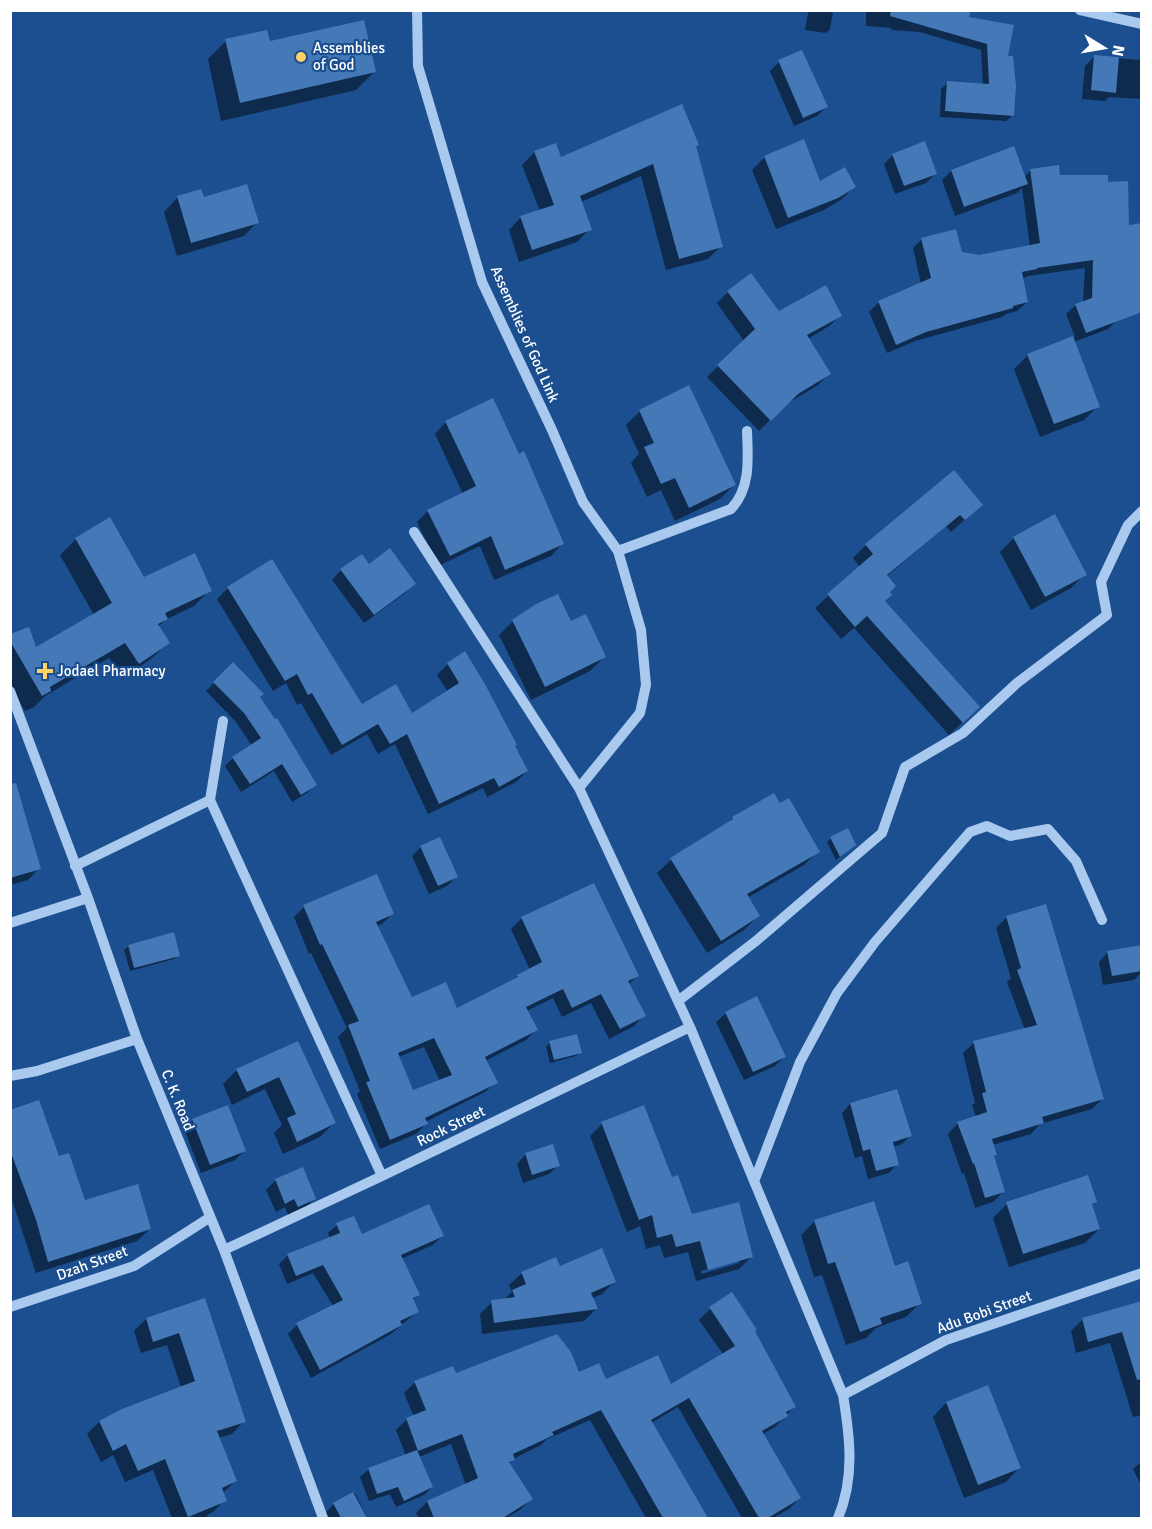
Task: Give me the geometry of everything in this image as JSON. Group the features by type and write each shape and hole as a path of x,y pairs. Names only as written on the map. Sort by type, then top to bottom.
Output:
{"street":[{"name":"Assemblies of God Link","path":"417,10 418,66 482,282 552,430 583,502 618,551 641,630 646,685 640,713 579,788"},
{"path":"1080,10 1142,24"},
{"path":"618,551 731,508 739,500 745,485 749,462 747,431"},
{"path":"678,1001 756,941 882,832 905,767 963,733 1017,683 1107,615 1101,582 1128,525 1142,511"},
{"path":"414,532 579,788 690,1027 843,1395 851,1440 848,1495 838,1518"},
{"name":"C. K. Road","path":"10,691 88,898 136,1039 224,1250 322,1518"},
{"path":"223,721 210,800 382,1176"},
{"path":"75,866 210,800"},
{"path":"755,1179 800,1062 837,993 875,942 970,832 987,826 1010,836 1048,829 1076,861 1102,920"},
{"path":"10,923 88,898"},
{"name":"Rock Street","path":"224,1250 690,1027"},
{"path":"10,1076 37,1071 136,1039"},
{"name":"Dzah Street","path":"10,1307 134,1266 209,1218"},
{"name":"Adu Bobi Street","path":"843,1395 946,1340 1142,1273"}],"building":[{"path":"891,10 971,10 969,17 1014,25 1008,56 1013,56 1016,86 1014,116 945,111 947,81 989,84 987,44 890,16"},
{"name":"Assemblies of God","path":"364,20 376,72 240,103 225,39 267,30 270,41"},
{"path":"802,50 828,107 803,118 778,60"},
{"path":"1094,55 1119,57 1116,93 1091,90"},
{"path":"682,104 699,145 696,146 723,247 679,259 653,164 580,196 592,230 532,250 520,216 554,205 534,151 556,143 561,157"},
{"path":"804,139 820,181 845,167 856,187 838,198 788,218 764,156"},
{"path":"925,141 937,174 904,186 892,154"},
{"path":"1014,146 1028,184 964,207 951,170"},
{"path":"1059,165 1060,175 1108,175 1108,182 1128,181 1129,225 1142,223 1142,312 1086,333 1075,304 1092,298 1093,260 1022,272 1028,302 926,332 896,345 878,301 931,278 921,238 956,229 962,252 979,255 1040,243 1030,169"},
{"path":"247,184 259,223 191,243 177,196 201,189 204,197"},
{"path":"751,273 779,311 826,285 842,316 807,335 831,374 798,394 771,421 717,365 755,329 727,291"},
{"path":"1073,336 1100,407 1054,424 1027,354"},
{"path":"689,385 736,485 689,508 675,478 661,484 644,447 654,443 639,410"},
{"path":"493,398 519,454 524,451 564,544 505,570 491,536 450,556 427,510 476,486 445,421"},
{"path":"954,470 983,505 965,520 960,515 887,575 896,586 890,592 892,595 885,601 980,707 963,723 867,616 855,627 827,594 873,554 865,544"},
{"path":"1055,514 1087,575 1045,597 1013,537"},
{"path":"110,517 144,577 195,553 212,591 165,613 168,619 158,624 170,643 139,664 125,643 50,687 51,691 42,696 10,641 10,634 29,627 36,647 112,603 75,538"},
{"path":"390,548 416,584 374,615 340,569 362,554 369,564"},
{"path":"272,559 362,704 396,684 412,713 459,683 447,663 465,651 517,745 515,746 528,771 499,787 494,778 439,804 407,734 390,744 378,724 342,745 312,693 308,695 297,674 285,681 227,587"},
{"path":"558,594 571,621 586,614 606,657 545,687 512,620 536,604"},
{"path":"233,662 264,694 260,697 275,719 277,718 317,785 301,795 282,764 250,784 232,757 261,738 244,713 213,682"},
{"path":"16,783 41,869 10,878 10,784"},
{"path":"774,793 780,803 789,798 820,852 747,894 760,916 721,941 670,858 733,819 732,817"},
{"path":"848,828 856,845 840,857 830,837"},
{"path":"440,837 458,877 438,886 420,846"},
{"path":"377,874 394,914 376,922 412,997 446,982 457,1008 542,962 521,917 594,883 639,976 628,981 646,1016 620,1029 601,994 572,1008 563,989 526,1007 538,1030 485,1057 498,1083 425,1118 428,1124 390,1140 366,1082 370,1081 348,1025 359,1021 322,944 320,945 303,905","holes":["434,1038 452,1075 413,1090 398,1053"]},
{"path":"1046,904 1104,1099 1042,1117 1044,1123 992,1139 997,1155 994,1156 1005,1192 985,1198 957,1122 987,1112 982,1093 986,1092 973,1041 1037,1025 1017,970 1021,968 1006,916"},
{"path":"174,932 180,956 134,968 128,945"},
{"path":"1142,945 1142,971 1112,976 1107,951"},
{"path":"757,996 786,1057 753,1072 725,1012"},
{"path":"577,1034 582,1053 554,1060 549,1041"},
{"path":"298,1041 336,1123 297,1142 287,1118 296,1114 279,1077 247,1092 236,1069"},
{"path":"897,1089 912,1136 893,1142 899,1165 876,1171 870,1149 863,1151 850,1103"},
{"path":"39,1100 59,1156 69,1153 85,1200 138,1184 151,1229 48,1262 36,1220 10,1150 10,1110"},
{"path":"228,1105 246,1151 210,1165 192,1119"},
{"path":"644,1105 672,1177 678,1175 692,1214 739,1202 753,1257 708,1270 700,1241 676,1247 672,1234 657,1238 652,1215 639,1220 601,1122"},
{"path":"553,1144 560,1166 532,1175 525,1153"},
{"path":"303,1167 316,1199 298,1207 294,1199 285,1204 275,1179"},
{"path":"1088,1175 1097,1202 1092,1204 1100,1229 1023,1254 1006,1202"},
{"path":"874,1201 895,1266 908,1261 922,1304 880,1318 882,1324 860,1332 835,1262 828,1264 814,1220"},
{"path":"429,1204 444,1236 401,1255 420,1295 413,1298 419,1312 400,1321 402,1325 320,1370 296,1323 343,1300 323,1265 296,1276 287,1254 340,1233 336,1223 354,1216 362,1234"},
{"path":"602,1248 616,1282 591,1293 598,1309 494,1323 491,1300 515,1297 512,1290 526,1284 521,1272 556,1257 560,1266"},
{"path":"732,1292 757,1330 755,1331 796,1407 786,1412 788,1416 762,1431 801,1498 768,1518 759,1518 689,1398 651,1420 708,1518 663,1518 601,1410 552,1432 554,1435 513,1454 515,1460 509,1462 533,1499 503,1518 434,1518 427,1501 478,1478 462,1434 418,1451 406,1418 426,1410 414,1381 453,1366 456,1373 557,1334 571,1352 579,1372 599,1363 606,1379 658,1355 671,1384 735,1346 709,1307"},
{"path":"205,1298 246,1422 217,1431 237,1481 222,1488 227,1501 188,1517 165,1459 138,1471 126,1444 113,1451 99,1421 122,1409 195,1381 179,1333 153,1342 146,1318"},
{"path":"1142,1301 1142,1379 1137,1380 1122,1332 1088,1342 1082,1318"},
{"path":"988,1385 1021,1468 978,1485 946,1402"},
{"path":"417,1450 433,1487 404,1501 398,1487 377,1494 368,1468"},
{"path":"353,1492 367,1518 341,1518 333,1503"}],"place":[{"name":"Assemblies of God","path":"301,57"},
{"name":"Jodael Pharmacy","path":"45,671"}]}
